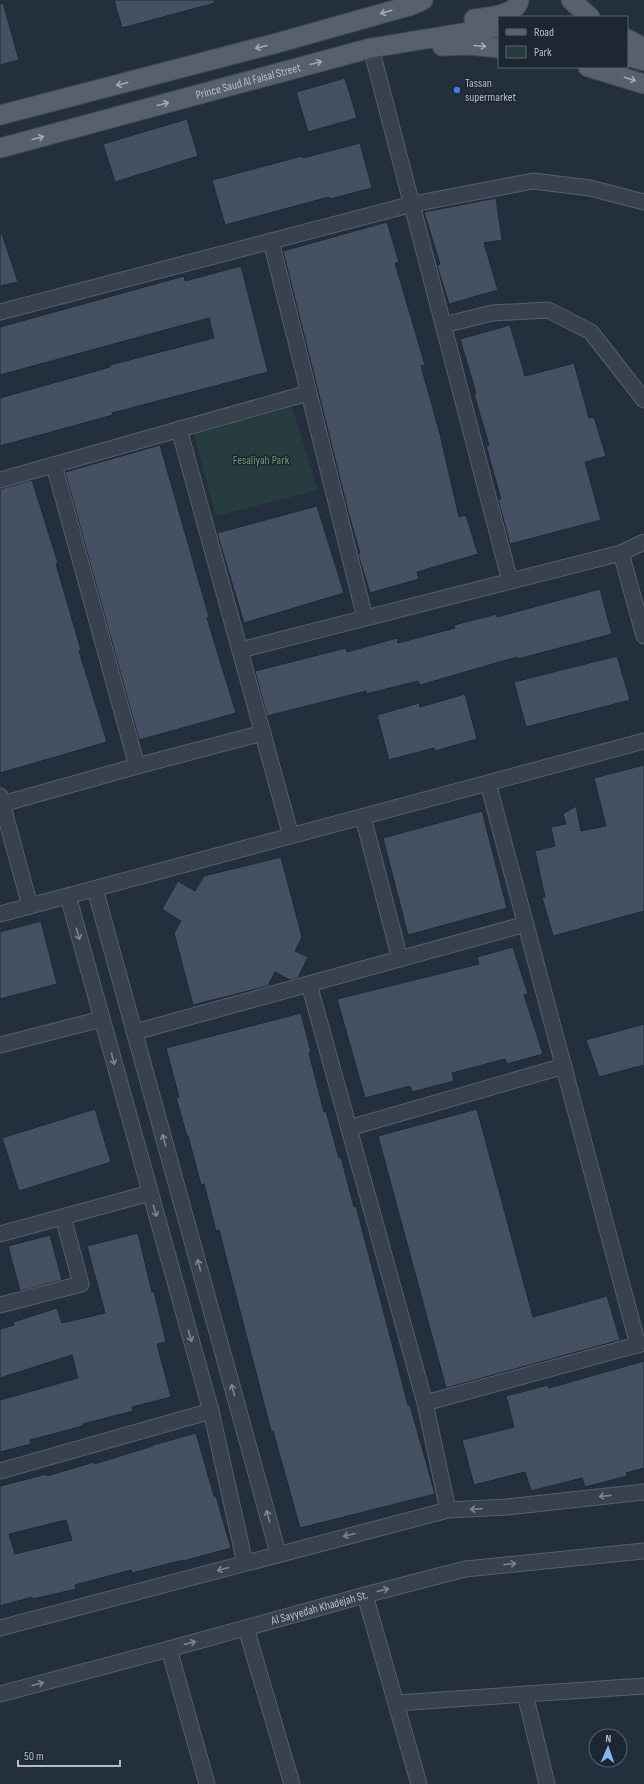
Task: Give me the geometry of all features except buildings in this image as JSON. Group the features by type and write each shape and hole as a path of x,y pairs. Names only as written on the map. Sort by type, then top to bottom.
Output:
{"main road":[{"path":"0,115 277,43 413,2 434,0"},
{"path":"371,48 513,10 518,5 519,0"},
{"path":"571,0 589,16"},
{"name":"Prince Saud Al Faisal Street","path":"0,148 371,48 498,27"},
{"path":"628,40 644,48"},
{"path":"371,48 470,45 498,48"},
{"path":"628,56 644,61"},
{"path":"591,68 644,84"}],"street":[{"path":"371,48 510,581"},
{"path":"0,312 412,204 533,181 590,188 644,202"},
{"path":"270,241 365,618"},
{"path":"444,324 492,313 548,310 591,332 644,400"},
{"path":"0,480 308,393"},
{"path":"179,429 291,836"},
{"path":"54,465 137,766"},
{"path":"240,650 621,553 644,542"},
{"path":"621,553 644,636"},
{"path":"30,906 1,800 137,766 263,732"},
{"path":"0,914 644,741"},
{"path":"425,1403 641,1344 488,783"},
{"path":"363,817 400,959"},
{"path":"95,889 278,1553"},
{"path":"68,896 212,1411 245,1563"},
{"path":"135,1032 526,924"},
{"path":"309,984 425,1403 448,1510"},
{"path":"0,1046 102,1020"},
{"path":"349,1128 564,1066"},
{"path":"0,1234 150,1193"},
{"path":"0,1306 81,1284 63,1217"},
{"path":"0,1470 212,1411"},
{"path":"0,1628 278,1553 448,1510 507,1508 644,1492"},
{"name":"Al Sayyedah Khadejah St.","path":"0,1694 246,1628 365,1594 465,1569 644,1551"},
{"path":"365,1594 419,1784"},
{"path":"246,1628 292,1784"},
{"path":"169,1649 207,1784"},
{"path":"396,1702 644,1686"},
{"path":"525,1694 547,1784"}],"green space":[{"name":"Fesaliyah Park","path":"292,407 318,490 216,516 194,434"}],"place":[{"name":"Tassan supermarket","path":"457,90"}]}
